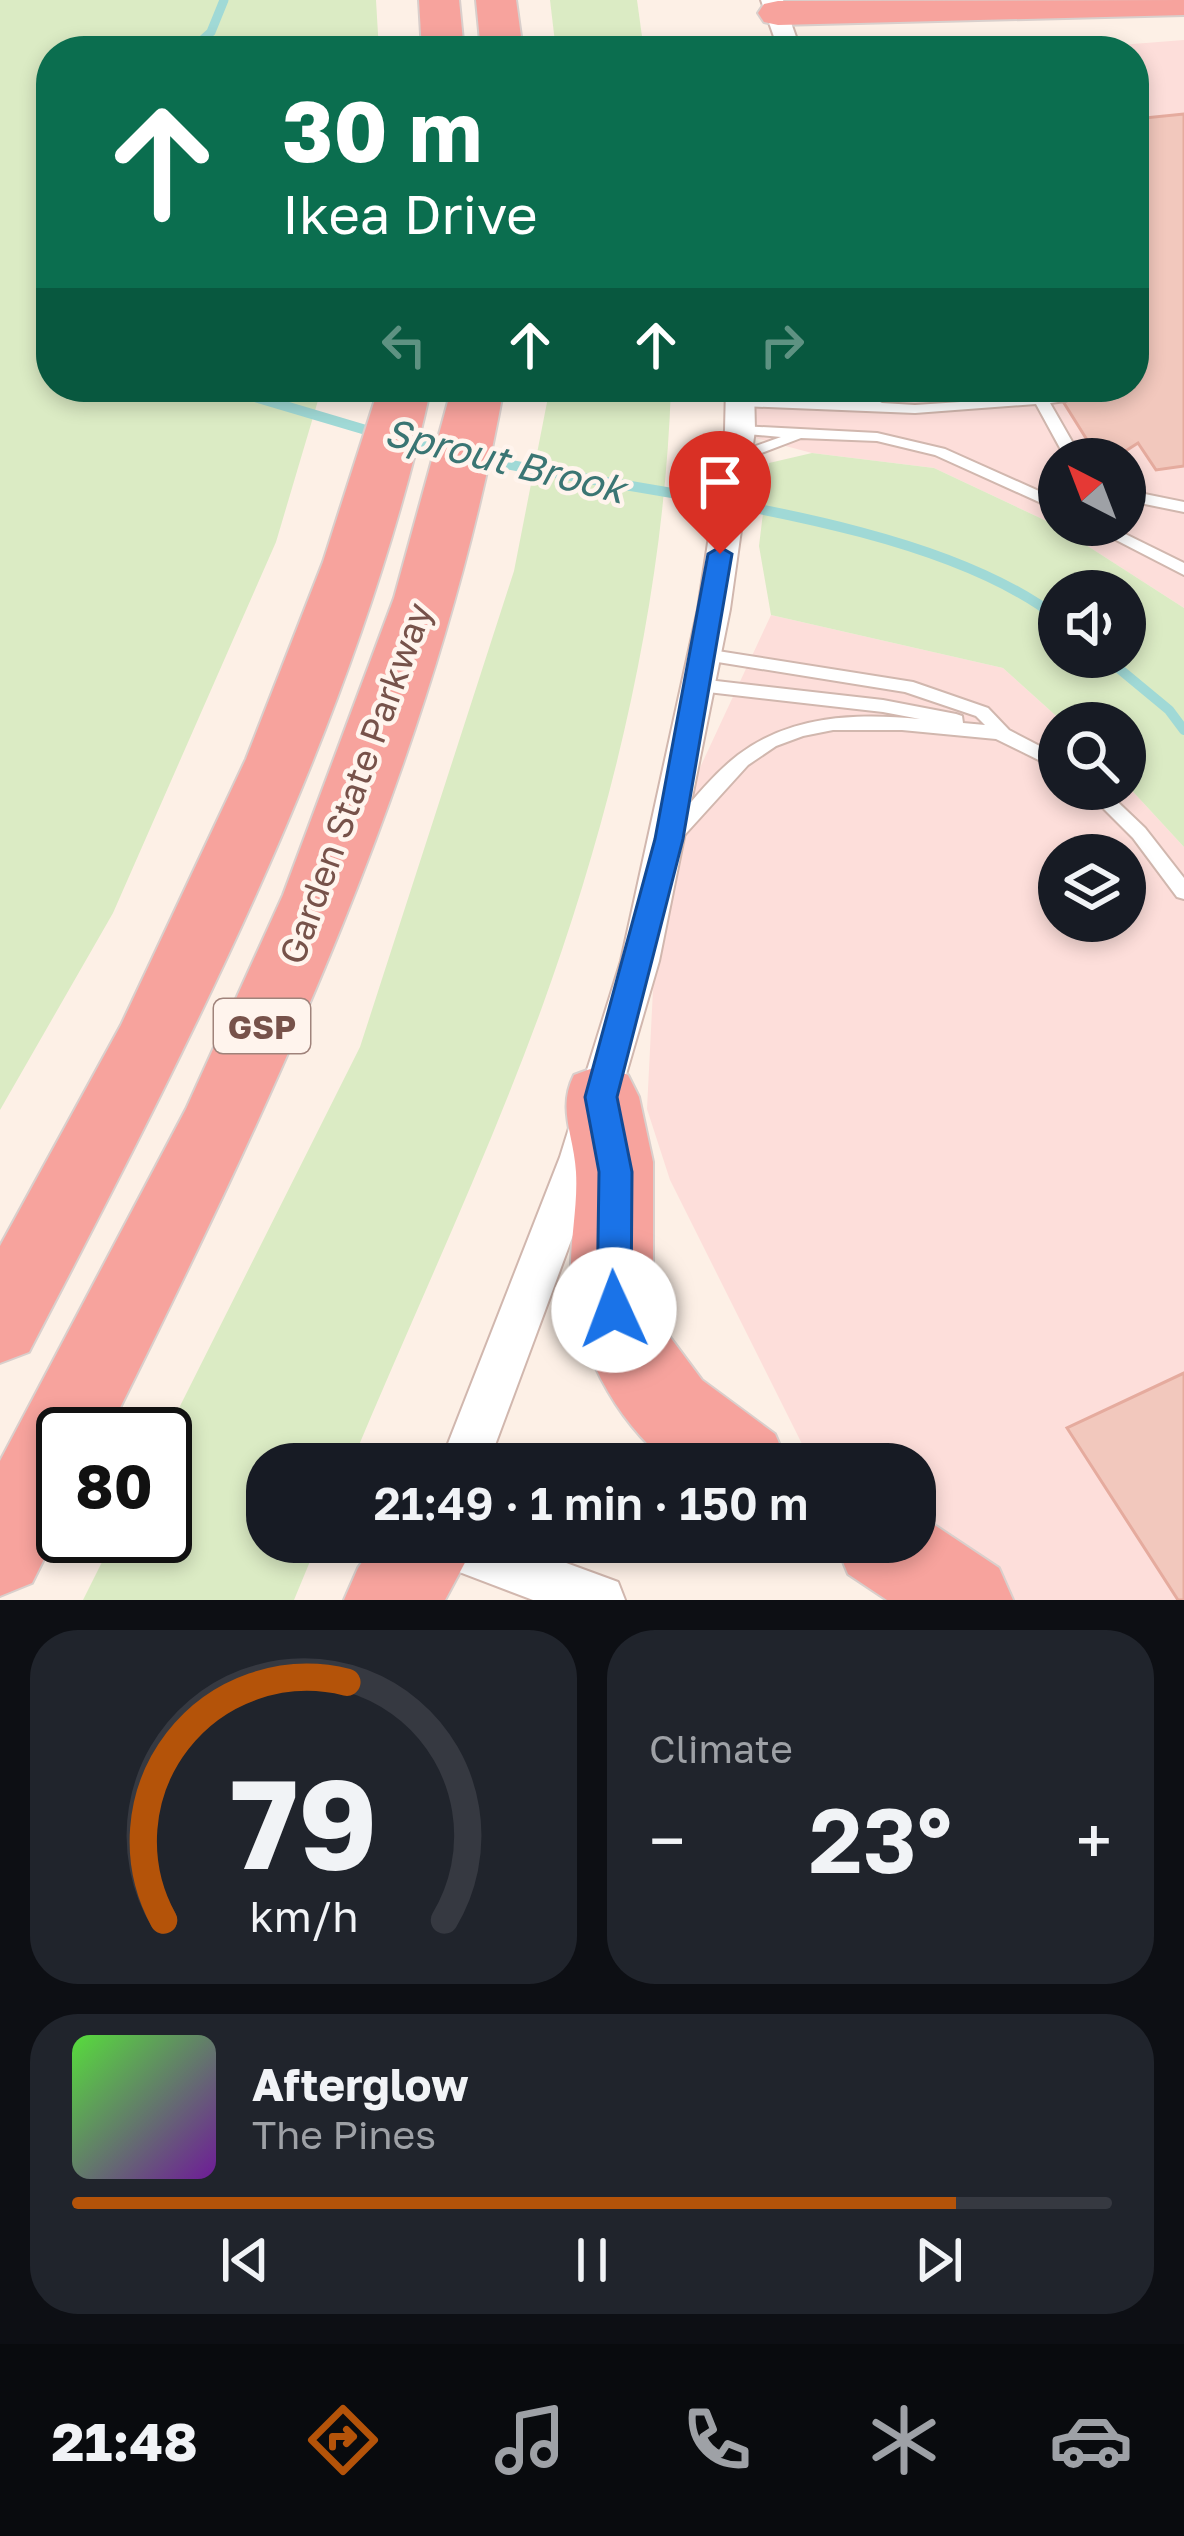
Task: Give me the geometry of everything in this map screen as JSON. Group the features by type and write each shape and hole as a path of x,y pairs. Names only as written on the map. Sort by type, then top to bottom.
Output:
{"highway":[{"path":"439,0 442,36"},
{"path":"496,0 500,36"},
{"path":"780,21 1184,3"},
{"name":"GSP","path":"0,1325 127,1088 218,903 289,738 397,420"},
{"name":"Garden State Parkway","path":"0,1551 121,1324 310,919 375,748 470,429"},
{"path":"601,1097 616,1172 614,1310 625,1341 664,1402 712,1443"},
{"path":"390,1600 417,1563"},
{"path":"428,1600 431,1563"},
{"path":"912,1563 967,1600"}],"street":[{"path":"472,1443 601,1097 669,839 702,670 738,420"},
{"path":"499,1563 600,1600"}],"lane":[{"path":"873,402 885,407"},
{"path":"738,420 982,402"},
{"path":"1042,402 1062,438"},
{"path":"738,420 804,433 877,437 940,452 1038,496"},
{"path":"738,420 804,433"},
{"path":"1146,499 1184,507"},
{"path":"1137,546 1184,570"},
{"path":"702,670 1002,733 1038,753"},
{"path":"702,670 908,686 982,712 1002,733"},
{"path":"669,839 743,760 795,732 871,722 1002,733"},
{"path":"1115,810 1184,892"}],"shaded area":[{"path":"1184,40 1184,608 1146,584 1146,570 1125,570 1088,546 1146,546 1146,438 1038,438 1038,517 934,468 812,453 755,438 753,402 1149,402 1149,43"},
{"path":"771,615 1003,668 1041,702 1038,810 1146,810 1146,806 1184,847 1184,1600 1015,1600 936,1551 936,1443 802,1443 670,1180 647,1109 654,970 691,787"}],"green space":[{"path":"0,0 376,0 378,36 36,36 36,402 318,402 276,542 113,913 0,1110"},
{"path":"550,0 637,0 642,36 554,36"},
{"path":"547,402 670,402 646,625 612,782 541,1010 473,1181 360,1443 246,1443 246,1563 309,1563 294,1600 83,1600 102,1563 192,1563 192,1407 180,1407 360,1047 514,571"},
{"path":"812,453 934,468 1038,517 1038,546 1088,546 1125,570 1038,570 1038,678 1146,678 1146,584 1184,608 1184,847 1146,806 1146,702 1041,702 1003,668 771,615 759,546 769,463"}],"building":[{"path":"1184,114 1184,466 1156,470 1146,455 1146,438 1086,438 1063,402 1149,402 1149,118"},
{"path":"1184,1373 1184,1600 1178,1600 1067,1428"}],"waterway":[{"name":"Sprout Brook","path":"207,36 224,0"},
{"name":"Sprout Brook","path":"272,402 376,433"},
{"name":"Sprout Brook","path":"402,439 446,450"},
{"path":"477,458 861,532 936,555 1003,584 1038,606"},
{"name":"Sprout Brook","path":"1130,678 1169,710 1184,730"}],"route":[{"path":"614,1310 616,1172 601,1097 669,839 714,609 720,554"}]}
